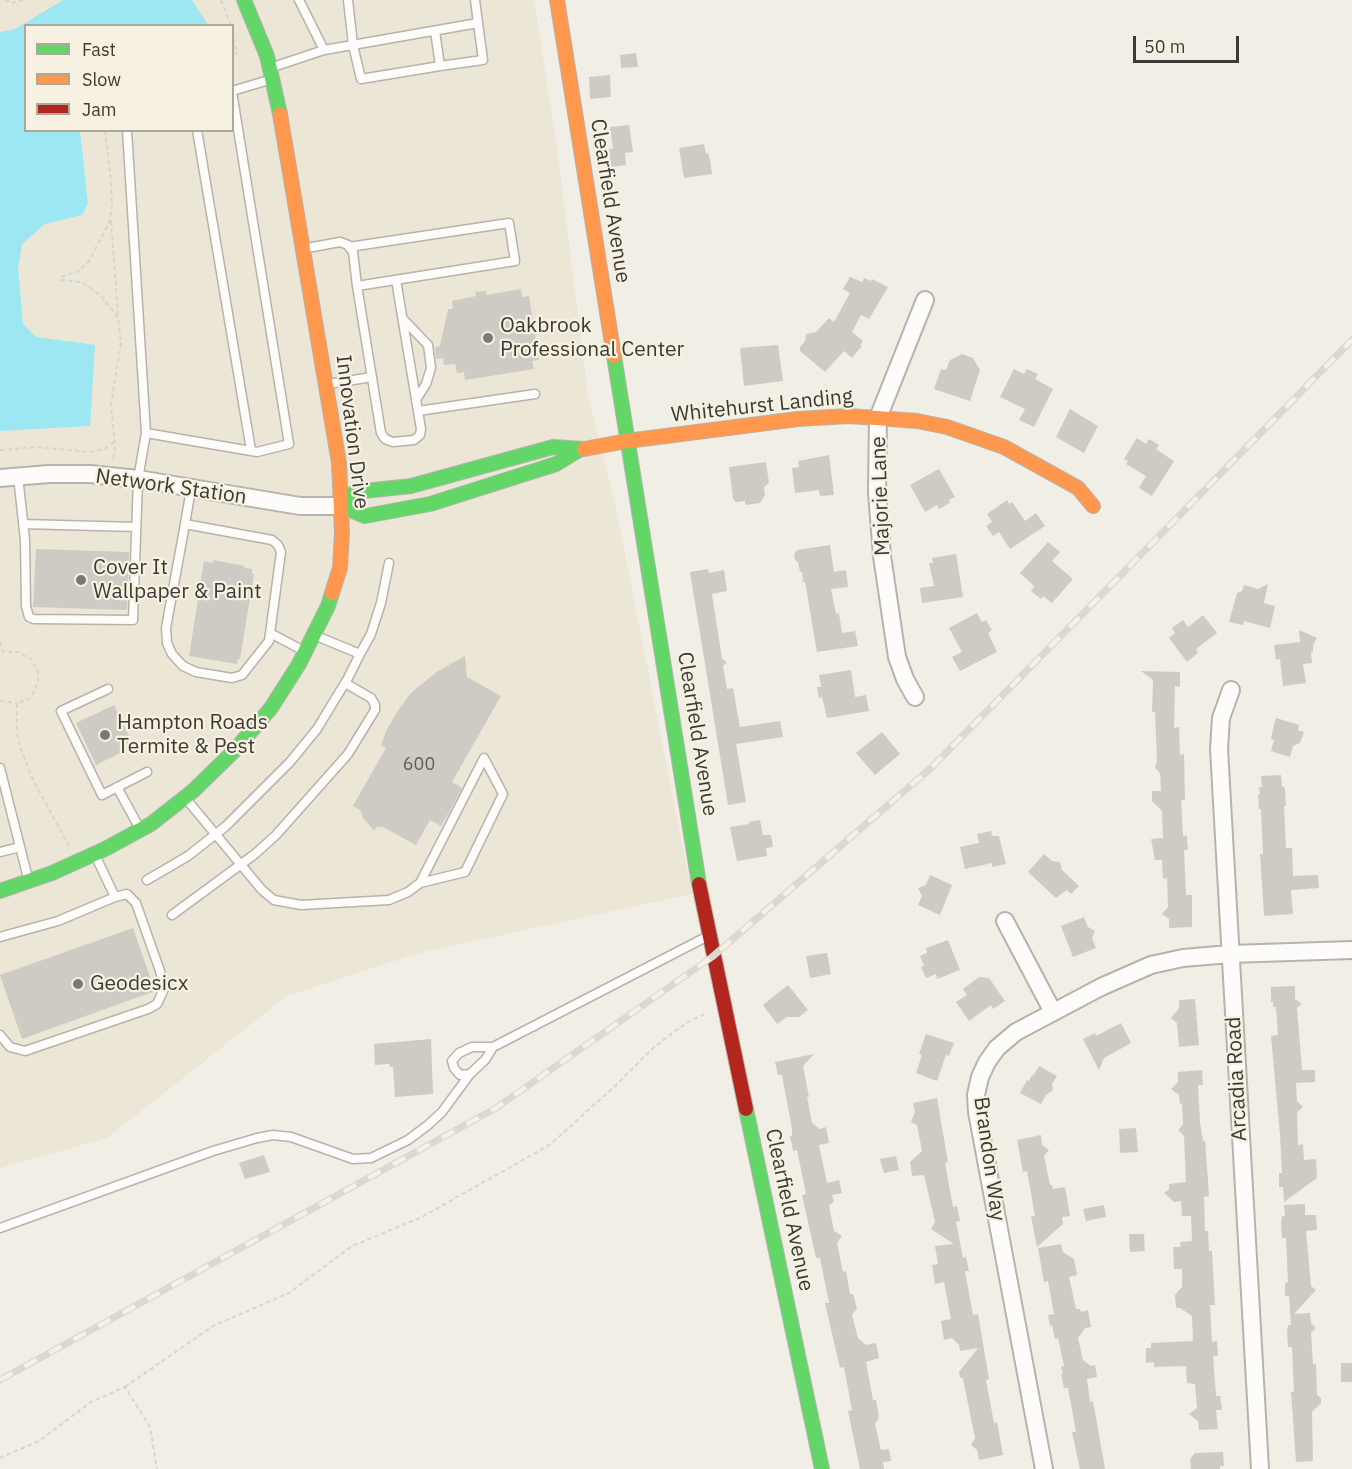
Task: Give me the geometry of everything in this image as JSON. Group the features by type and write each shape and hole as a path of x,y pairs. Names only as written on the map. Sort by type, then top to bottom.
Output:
{"street":[{"name":"Innovation Drive","path":"0,891 76,862 151,824 185,797 234,751 271,708 305,652 328,606 340,568 339,463 304,248 271,74 244,0"},
{"name":"Clearfield Avenue","path":"557,0 708,936 822,1469"},
{"name":"Majorie Lane","path":"915,697 904,679 897,657 882,556 877,492 878,418 925,300"},
{"name":"Whitehurst Landing","path":"627,441 798,419 849,416 917,421 947,427 1005,447 1078,488 1093,506"},
{"name":"Network Station","path":"341,506 355,492 411,486 553,447 579,450 627,441"},
{"name":"Network Station","path":"0,478 90,474 138,479 300,507 341,506 365,516 430,504 556,464 579,450"},
{"name":"Arcadia Road","path":"1231,690 1221,718 1219,750 1260,1469"},
{"path":"1005,921 1053,1012"},
{"name":"Brandon Way","path":"1044,1469 977,1112 976,1095 980,1077 987,1062 997,1048 1016,1032 1101,987 1151,965 1183,958 1230,954 1352,950"}],"lane":[{"path":"299,0 324,50"},
{"path":"348,0 361,79 483,60 475,0"},
{"path":"234,91 324,50 478,22"},
{"path":"435,31 440,66"},
{"path":"146,432 258,452 289,444 234,104"},
{"path":"18,476 23,524 26,606 29,617 34,619 133,620 138,479 146,432 127,132"},
{"path":"197,132 251,450"},
{"path":"350,247 510,223 515,261 357,286"},
{"path":"304,248 340,242 350,247 353,252 381,433 385,439 393,442 414,440 420,435 421,429 396,280"},
{"path":"402,317 428,345 431,368 426,384 416,401"},
{"path":"326,384 372,377"},
{"path":"418,411 535,394"},
{"path":"185,524 272,540 281,552 269,641 242,675 232,678 196,672 183,666 172,654 168,643 166,628 191,489"},
{"path":"23,524 136,527"},
{"path":"147,880 188,856 215,835 255,799 317,729 371,634 381,603 389,563"},
{"path":"270,633 305,652"},
{"path":"314,634 360,654"},
{"path":"172,915 276,835 319,790 348,754 375,710 371,698 345,683"},
{"path":"108,689 61,711 102,795 147,772"},
{"path":"185,797 262,890 274,900 301,906 389,900 408,892 420,883 465,872 503,794 484,758 420,883"},
{"path":"0,768 29,881"},
{"path":"117,787 140,830"},
{"path":"0,852 20,847"},
{"path":"94,854 115,897"},
{"path":"0,938 58,921 127,894 136,903 164,989 157,1004 148,1009 25,1051 10,1047 0,1035"},
{"path":"470,1074 460,1075 454,1068 452,1061 459,1053 472,1047 494,1047 708,936"},
{"path":"0,1228 213,1151 257,1138 273,1135 291,1137 352,1159 371,1158 408,1140 428,1125 442,1112 470,1074 485,1060 494,1047"}],"path":[{"path":"5,0 12,3 23,0"},
{"path":"221,0 230,24"},
{"path":"234,40 237,53 234,55"},
{"path":"105,132 111,182 111,218 121,343 111,405 114,442 112,477"},
{"path":"111,218 89,261 77,272 61,277 61,280 81,282 92,289 101,296 118,317"},
{"path":"0,450 36,447 90,452 104,450 114,442"},
{"path":"0,642 1,653 18,652 31,659 38,672 38,682 29,699 17,703 0,701"},
{"path":"17,703 17,733 25,762 76,862"},
{"path":"0,1458 39,1441 91,1402 124,1387 213,1326 290,1293 352,1245 422,1217 551,1144 654,1047 686,1023 723,1005"},
{"path":"124,1387 150,1427 157,1469"}],"shaded area":[{"path":"0,0 534,0 557,147 588,395 615,503 692,894 419,953 287,996 107,1138 0,1168"}],"water":[{"path":"63,0 192,0 207,24 24,24 24,132 80,132 88,203 82,215 45,224 22,244 18,268 23,324 36,337 95,345 90,426 0,431 0,32 15,29"}],"building":[{"path":"636,53 638,67 621,68 620,55"},
{"path":"610,75 611,97 590,99 589,77"},
{"path":"629,125 633,152 625,153 626,165 611,167 609,149 613,149 610,127"},
{"path":"704,144 706,154 708,153 710,159 712,174 684,178 679,148"},
{"path":"850,277 862,282 864,278 871,281 872,279 888,287 869,319 861,315 852,332 863,341 860,345 862,346 852,358 844,351 825,372 800,351 800,347 805,341 806,334 816,332 829,318 834,322 850,293 843,289"},
{"name":"Oakbrook Professional Center","path":"521,289 522,297 529,296 539,360 532,361 534,369 465,380 464,372 457,373 455,364 444,365 443,358 436,359 435,347 440,346 448,309 453,309 452,301 476,296 475,292 486,291 486,295"},
{"path":"778,345 783,381 744,386 740,348"},
{"path":"962,354 973,358 980,370 970,401 934,389 941,369 946,370 950,360"},
{"path":"1014,369 1024,374 1027,369 1038,374 1035,379 1053,389 1034,427 1019,420 1025,409 1000,397"},
{"path":"1070,409 1098,426 1084,453 1056,437"},
{"path":"1137,438 1146,444 1149,439 1159,445 1156,449 1174,461 1152,496 1139,488 1146,476 1126,464 1128,461 1124,459"},
{"path":"829,455 834,495 820,496 819,490 795,493 792,468 799,467 798,461"},
{"path":"766,462 769,483 764,487 765,495 760,503 745,505 745,501 736,502 733,499 729,467"},
{"path":"939,469 955,497 939,509 937,505 925,512 910,485"},
{"path":"1007,500 1009,504 1012,502 1025,521 1036,513 1045,526 1010,549 999,532 993,536 986,526 992,522 987,514"},
{"path":"1048,542 1060,552 1052,561 1073,579 1052,603 1043,596 1041,599 1031,591 1034,587 1020,573"},
{"path":"830,545 834,572 846,570 848,587 831,589 836,614 839,613 842,633 855,631 858,646 817,652 805,582 803,582 802,572 800,572 794,554 797,550"},
{"name":"Cover It Wallpaper & Paint","path":"36,549 129,552 127,610 33,607"},
{"path":"956,554 963,597 922,603 920,588 934,586 929,563 933,563 932,558"},
{"path":"213,560 244,566 244,568 252,569 252,574 254,574 240,659 237,664 189,656 204,561 213,563"},
{"path":"708,569 709,573 724,570 727,591 712,594 722,659 727,662 723,666 727,689 733,688 740,727 780,721 783,737 736,744 746,802 728,805 690,572"},
{"path":"1268,584 1264,603 1275,606 1270,628 1244,621 1243,625 1229,622 1237,593 1242,591 1244,585 1258,589"},
{"path":"977,613 982,622 986,620 992,630 988,633 997,652 960,671 952,657 962,652 949,628"},
{"path":"1203,615 1217,633 1196,649 1198,653 1187,662 1169,638 1175,633 1172,628 1183,620 1188,627"},
{"path":"1299,630 1317,638 1311,653 1312,663 1303,664 1306,683 1283,686 1280,659 1276,660 1274,645 1300,642"},
{"path":"465,656 467,677 501,696 452,782 462,788 441,826 430,820 416,845 381,826 380,828 377,826 374,831 363,818 360,810 353,806 386,748 381,745 387,729 412,692 438,671"},
{"path":"851,670 855,697 866,695 869,711 827,718 822,697 819,698 817,687 821,687 819,675"},
{"path":"1141,671 1180,672 1180,687 1175,686 1174,728 1179,727 1180,755 1184,754 1185,800 1181,800 1183,836 1187,836 1188,850 1184,850 1186,895 1192,895 1192,927 1169,928 1169,919 1162,914 1168,907 1167,878 1163,879 1162,860 1155,860 1151,839 1163,838 1162,811 1152,801 1152,791 1161,791 1160,773 1155,768 1157,760 1155,712 1152,712 1153,680"},
{"name":"Hampton Roads Termite & Pest","path":"114,705 134,746 96,765 76,723"},
{"path":"1276,718 1299,725 1298,730 1304,732 1300,743 1293,746 1290,757 1271,751"},
{"path":"882,732 900,754 875,775 856,753"},
{"path":"1281,775 1282,786 1285,788 1286,848 1292,848 1293,876 1318,875 1319,888 1291,890 1293,914 1264,916 1260,854 1263,854 1261,809 1259,809 1258,794 1260,794 1259,787 1262,787 1261,776"},
{"path":"760,820 763,835 771,835 773,847 766,848 767,856 737,861 730,827"},
{"path":"991,831 992,836 999,836 1006,864 992,867 992,863 965,869 960,847 979,843 977,834"},
{"path":"1044,854 1052,861 1060,862 1062,870 1079,886 1071,894 1067,890 1056,898 1028,872"},
{"path":"930,875 952,885 940,915 918,905 922,896 918,888 926,885"},
{"path":"1084,917 1088,927 1095,931 1092,938 1096,948 1073,957 1061,926"},
{"name":"Geodesicx","path":"133,928 155,991 22,1039 0,975"},
{"path":"948,940 960,970 937,979 936,974 926,978 921,967 924,966 920,956 927,953 926,948"},
{"path":"827,953 831,974 810,978 806,956"},
{"path":"979,977 989,978 1005,1001 993,1009 991,1005 969,1021 956,1002 967,995 963,989"},
{"path":"788,985 808,1010 799,1017 787,1017 777,1024 763,1005"},
{"path":"1295,986 1295,999 1302,1004 1297,1008 1302,1070 1315,1070 1315,1082 1296,1083 1297,1101 1303,1107 1297,1112 1298,1145 1303,1144 1304,1160 1316,1159 1317,1178 1284,1202 1283,1187 1279,1187 1279,1173 1282,1173 1280,1135 1271,1036 1278,1035 1276,1007 1273,1007 1273,1002 1271,1002 1271,987"},
{"path":"1195,999 1199,1045 1179,1047 1177,1023 1171,1018 1179,1008 1179,1000"},
{"path":"1121,1023 1131,1043 1104,1058 1099,1070 1083,1039 1095,1033 1096,1036"},
{"path":"926,1034 954,1043 949,1056 946,1055 937,1081 916,1073 922,1055 919,1054"},
{"path":"431,1039 433,1094 395,1097 393,1067 389,1064 375,1065 374,1044"},
{"path":"814,1054 803,1066 809,1097 807,1097 812,1123 820,1129 826,1127 829,1143 819,1145 827,1183 839,1180 842,1193 832,1195 834,1201 829,1206 834,1231 842,1236 837,1243 843,1272 846,1271 850,1294 853,1294 857,1309 852,1315 858,1338 866,1345 876,1343 879,1358 866,1362 873,1400 876,1400 879,1418 875,1424 881,1450 889,1449 891,1461 883,1462 884,1469 860,1469 848,1411 852,1410 844,1367 840,1368 827,1312 825,1303 829,1303 820,1258 816,1258 802,1195 806,1194 797,1150 793,1151 790,1136 792,1136 792,1129 782,1075 778,1075 775,1062"},
{"path":"1039,1066 1057,1076 1052,1084 1053,1090 1046,1095 1041,1104 1020,1093"},
{"path":"1202,1070 1203,1085 1198,1085 1200,1122 1203,1141 1205,1141 1209,1196 1204,1197 1205,1231 1208,1231 1209,1251 1212,1251 1215,1305 1210,1305 1212,1342 1217,1341 1218,1356 1213,1356 1216,1396 1220,1396 1222,1410 1216,1410 1218,1429 1199,1430 1198,1421 1189,1414 1197,1408 1195,1384 1187,1383 1186,1366 1154,1367 1154,1362 1146,1363 1146,1348 1151,1348 1151,1343 1193,1341 1192,1316 1176,1308 1175,1295 1182,1287 1182,1269 1174,1269 1173,1247 1181,1247 1180,1242 1192,1241 1191,1216 1182,1216 1181,1201 1174,1202 1164,1193 1169,1190 1169,1184 1186,1182 1184,1136 1178,1130 1183,1124 1182,1104 1180,1104 1179,1095 1171,1089 1178,1082 1178,1072"},
{"path":"937,1098 953,1207 957,1206 960,1221 956,1222 963,1258 966,1257 969,1271 965,1271 973,1315 978,1314 989,1379 986,1380 1003,1455 979,1460 977,1450 971,1445 975,1438 963,1379 959,1372 978,1348 960,1351 959,1345 952,1338 944,1340 941,1321 951,1319 944,1282 935,1284 932,1265 938,1264 935,1246 954,1244 931,1229 935,1222 924,1175 912,1176 910,1162 922,1151 917,1125 911,1122 915,1112 913,1103"},
{"path":"1136,1128 1138,1152 1120,1153 1119,1129"},
{"path":"1041,1135 1042,1145 1049,1150 1044,1156 1050,1185 1053,1189 1065,1187 1070,1216 1062,1217 1063,1224 1037,1247 1031,1216 1035,1216 1027,1171 1023,1172 1017,1140"},
{"path":"264,1155 270,1172 245,1179 239,1163"},
{"path":"896,1156 899,1170 884,1173 880,1159"},
{"path":"1305,1204 1305,1215 1316,1215 1317,1230 1306,1231 1311,1286 1316,1290 1294,1314 1310,1313 1311,1323 1316,1328 1311,1333 1313,1364 1316,1364 1317,1395 1321,1398 1321,1403 1312,1412 1313,1461 1296,1462 1291,1392 1294,1392 1292,1347 1288,1347 1287,1332 1288,1325 1291,1325 1289,1296 1285,1296 1285,1283 1288,1282 1286,1238 1282,1238 1281,1223 1282,1216 1285,1216 1284,1205"},
{"path":"1104,1205 1106,1217 1086,1221 1083,1209"},
{"path":"1129,1234 1144,1234 1145,1251 1130,1252"},
{"path":"1061,1244 1063,1252 1074,1259 1077,1275 1069,1277 1076,1309 1080,1309 1081,1312 1088,1310 1091,1327 1085,1328 1078,1338 1083,1360 1091,1366 1095,1365 1097,1377 1087,1379 1105,1469 1080,1469 1072,1432 1076,1432 1068,1388 1064,1388 1061,1374 1063,1374 1061,1367 1064,1366 1058,1338 1055,1339 1052,1325 1050,1326 1048,1315 1054,1314 1048,1281 1044,1282 1038,1248"},
{"path":"1341,1363 1352,1363 1352,1382 1341,1382"},
{"path":"1223,1452 1224,1466 1220,1466 1220,1469 1191,1469 1190,1459 1195,1453"}],"railway":[{"path":"0,1380 496,1108 712,957 931,768 1352,340"}],"traffic: fast":[{"path":"244,0 267,56 280,114"},
{"path":"614,356 699,884"},
{"path":"579,450 556,464 430,504 365,516 341,506 355,492 411,486 553,447 584,449"},
{"path":"0,891 52,873 105,849 151,824 193,791 234,751 271,708 299,664 328,606 332,593"},
{"path":"746,1109 822,1469"}],"traffic: slow":[{"path":"557,0 614,356"},
{"path":"280,114 339,463 342,534 340,568 332,593"},
{"path":"584,449 627,441 798,419 849,416 917,421 947,427 1004,447 1078,488 1093,506"}],"traffic: jam":[{"path":"699,884 746,1109"}],"place":[{"name":"Oakbrook Professional Center","path":"488,338"},
{"name":"Cover It Wallpaper & Paint","path":"81,580"},
{"name":"Hampton Roads Termite & Pest","path":"105,735"},
{"name":"Geodesicx","path":"78,984"}]}
